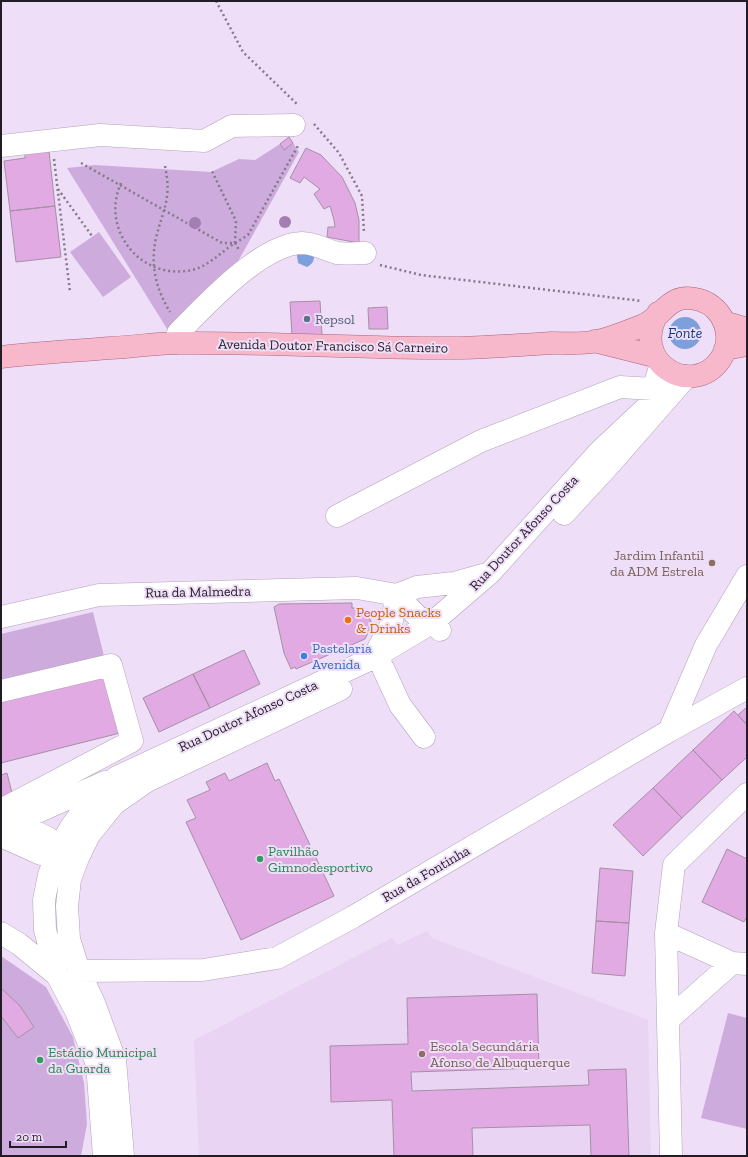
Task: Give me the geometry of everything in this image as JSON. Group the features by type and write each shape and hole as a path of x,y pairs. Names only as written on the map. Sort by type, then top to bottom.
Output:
{"main road":[{"name":"Avenida Doutor Francisco Sá Carneiro","path":"1,357 180,335 462,348 594,342 645,325 661,310 675,300 687,298 709,304 718,312 724,322"},
{"path":"661,310 652,323 650,345 658,360 668,370 687,376 699,374 711,369 720,360 725,349 727,331 724,322"},
{"path":"724,322 747,329"},
{"path":"594,342 658,360"},
{"path":"725,349 747,345"}],"street":[{"path":"1,146 100,135 204,141 232,126 297,133"},
{"path":"180,335 238,275 280,248 302,243 315,245 337,253 364,253"},
{"name":"Rua Doutor Afonso Costa","path":"123,1156 115,1060 94,1003 79,971 69,939 67,906 70,879 68,854 71,827 92,798 117,777 378,663 414,653 490,573 599,452 648,406 658,360"},
{"name":"Rua Doutor Afonso Costa","path":"438,628 501,581 611,464 687,376"},
{"path":"337,516 481,441 620,388 653,388"},
{"path":"397,595 417,587 454,583 490,573"},
{"path":"669,731 706,645 747,576"},
{"path":"417,587 432,608 438,628"},
{"name":"Rua da Malmedra","path":"1,617 98,595 357,588 397,595"},
{"path":"397,595 418,617 438,628"},
{"path":"397,595 391,625 378,663 400,705 424,737"},
{"name":"Rua Doutor Afonso Costa","path":"104,1156 97,1064 76,1011 57,975 45,930 44,900 49,875 68,854 89,835 114,804 147,781 378,663"},
{"path":"1,691 111,665 132,741 15,804 4,825"},
{"name":"Rua da Fontinha","path":"79,971 203,970 277,958 353,917 669,731 747,688"},
{"path":"4,825 117,777"},
{"path":"670,1156 666,933 674,865 747,794"},
{"path":"4,825 48,838 68,854"},
{"path":"1,933 19,944 57,975"},
{"path":"666,933 739,963 668,1020"},
{"path":"92,1156 102,1132"}],"path":[{"path":"121,184 115,202 115,214 120,236 135,256 154,268 168,272 193,270 204,266 248,235 297,133"},
{"path":"57,155 54,159 70,292"},
{"path":"81,164 121,184 164,211 222,243"},
{"path":"164,166 168,179 168,195 156,238 154,268 160,295 170,312 180,335"},
{"path":"211,169 236,221 235,243"},
{"path":"58,189 92,236"},
{"path":"364,253 380,264 421,275 648,301 661,310"}],"shaded area":[{"path":"293,143 299,152 236,265 169,332 67,168 95,165 211,172 239,159 255,160 280,144 284,149"},
{"path":"99,232 131,277 103,297 70,252"},
{"path":"93,612 106,664 1,688 1,634"},
{"name":"Escola Secundária Afonso de Albuquerque","path":"427,931 432,938 648,1020 651,1156 199,1156 194,1040 392,938 398,945"},
{"name":"Estádio Municipal da Guarda","path":"1,956 46,987 73,1037 84,1083 87,1124 81,1156 1,1156"},
{"path":"728,1013 747,1018 747,1129 701,1118"}],"water":[{"path":"299,252 314,256 314,260 307,267 298,263 297,255"},
{"name":"Fonte","path":"688,317 694,319 699,324 701,333 699,342 694,347 682,349 676,347 671,342 669,330 671,324 676,319"}],"building":[{"path":"289,137 293,143 284,150 280,144"},
{"path":"306,148 321,155 342,177 355,203 359,220 359,243 327,237 328,227 335,227 334,220 330,206 324,209 314,194 320,189 304,177 300,183 290,178"},
{"path":"49,151 55,206 10,211 4,161 25,158 25,154"},
{"path":"55,206 61,257 16,262 10,211"},
{"path":"320,301 322,335 292,336 290,302"},
{"path":"387,307 388,329 369,329 368,308"},
{"path":"352,603 352,608 363,608 371,621 369,631 365,639 296,669 295,667 291,669 284,653 274,607 279,604"},
{"path":"244,650 260,684 210,708 193,674"},
{"path":"104,673 120,733 1,763 1,698"},
{"path":"193,674 210,708 159,732 143,698"},
{"path":"747,707 747,725 738,715"},
{"path":"734,711 747,725 747,757 722,780 693,750"},
{"path":"693,750 722,780 682,818 653,788"},
{"name":"Pavilhão Gimnodesportivo","path":"267,763 275,781 279,779 334,896 241,940 186,822 196,818 187,800 210,790 206,782 225,773 229,781"},
{"path":"7,773 14,801 1,804 1,775"},
{"path":"653,788 682,818 643,856 613,825"},
{"path":"727,849 747,859 747,917 744,922 702,902"},
{"path":"600,868 633,871 629,923 596,921"},
{"path":"596,921 629,923 625,976 592,973"},
{"path":"1,988 20,1006 34,1027 18,1038 1,1016"},
{"path":"537,994 539,1068 411,1072 412,1091 589,1085 588,1070 626,1069 629,1156 591,1156 590,1125 472,1128 473,1156 394,1156 392,1100 331,1102 330,1046 408,1044 407,998"}],"place":[{"name":"Repsol","path":"307,319"},
{"name":"Jardim Infantil da ADM Estrela","path":"712,563"},
{"name":"People Snacks & Drinks","path":"348,620"},
{"name":"Pastelaria Avenida","path":"304,656"},
{"name":"Pavilhão Gimnodesportivo","path":"260,859"},
{"name":"Escola Secundária Afonso de Albuquerque","path":"422,1054"},
{"name":"Estádio Municipal da Guarda","path":"40,1060"}]}
